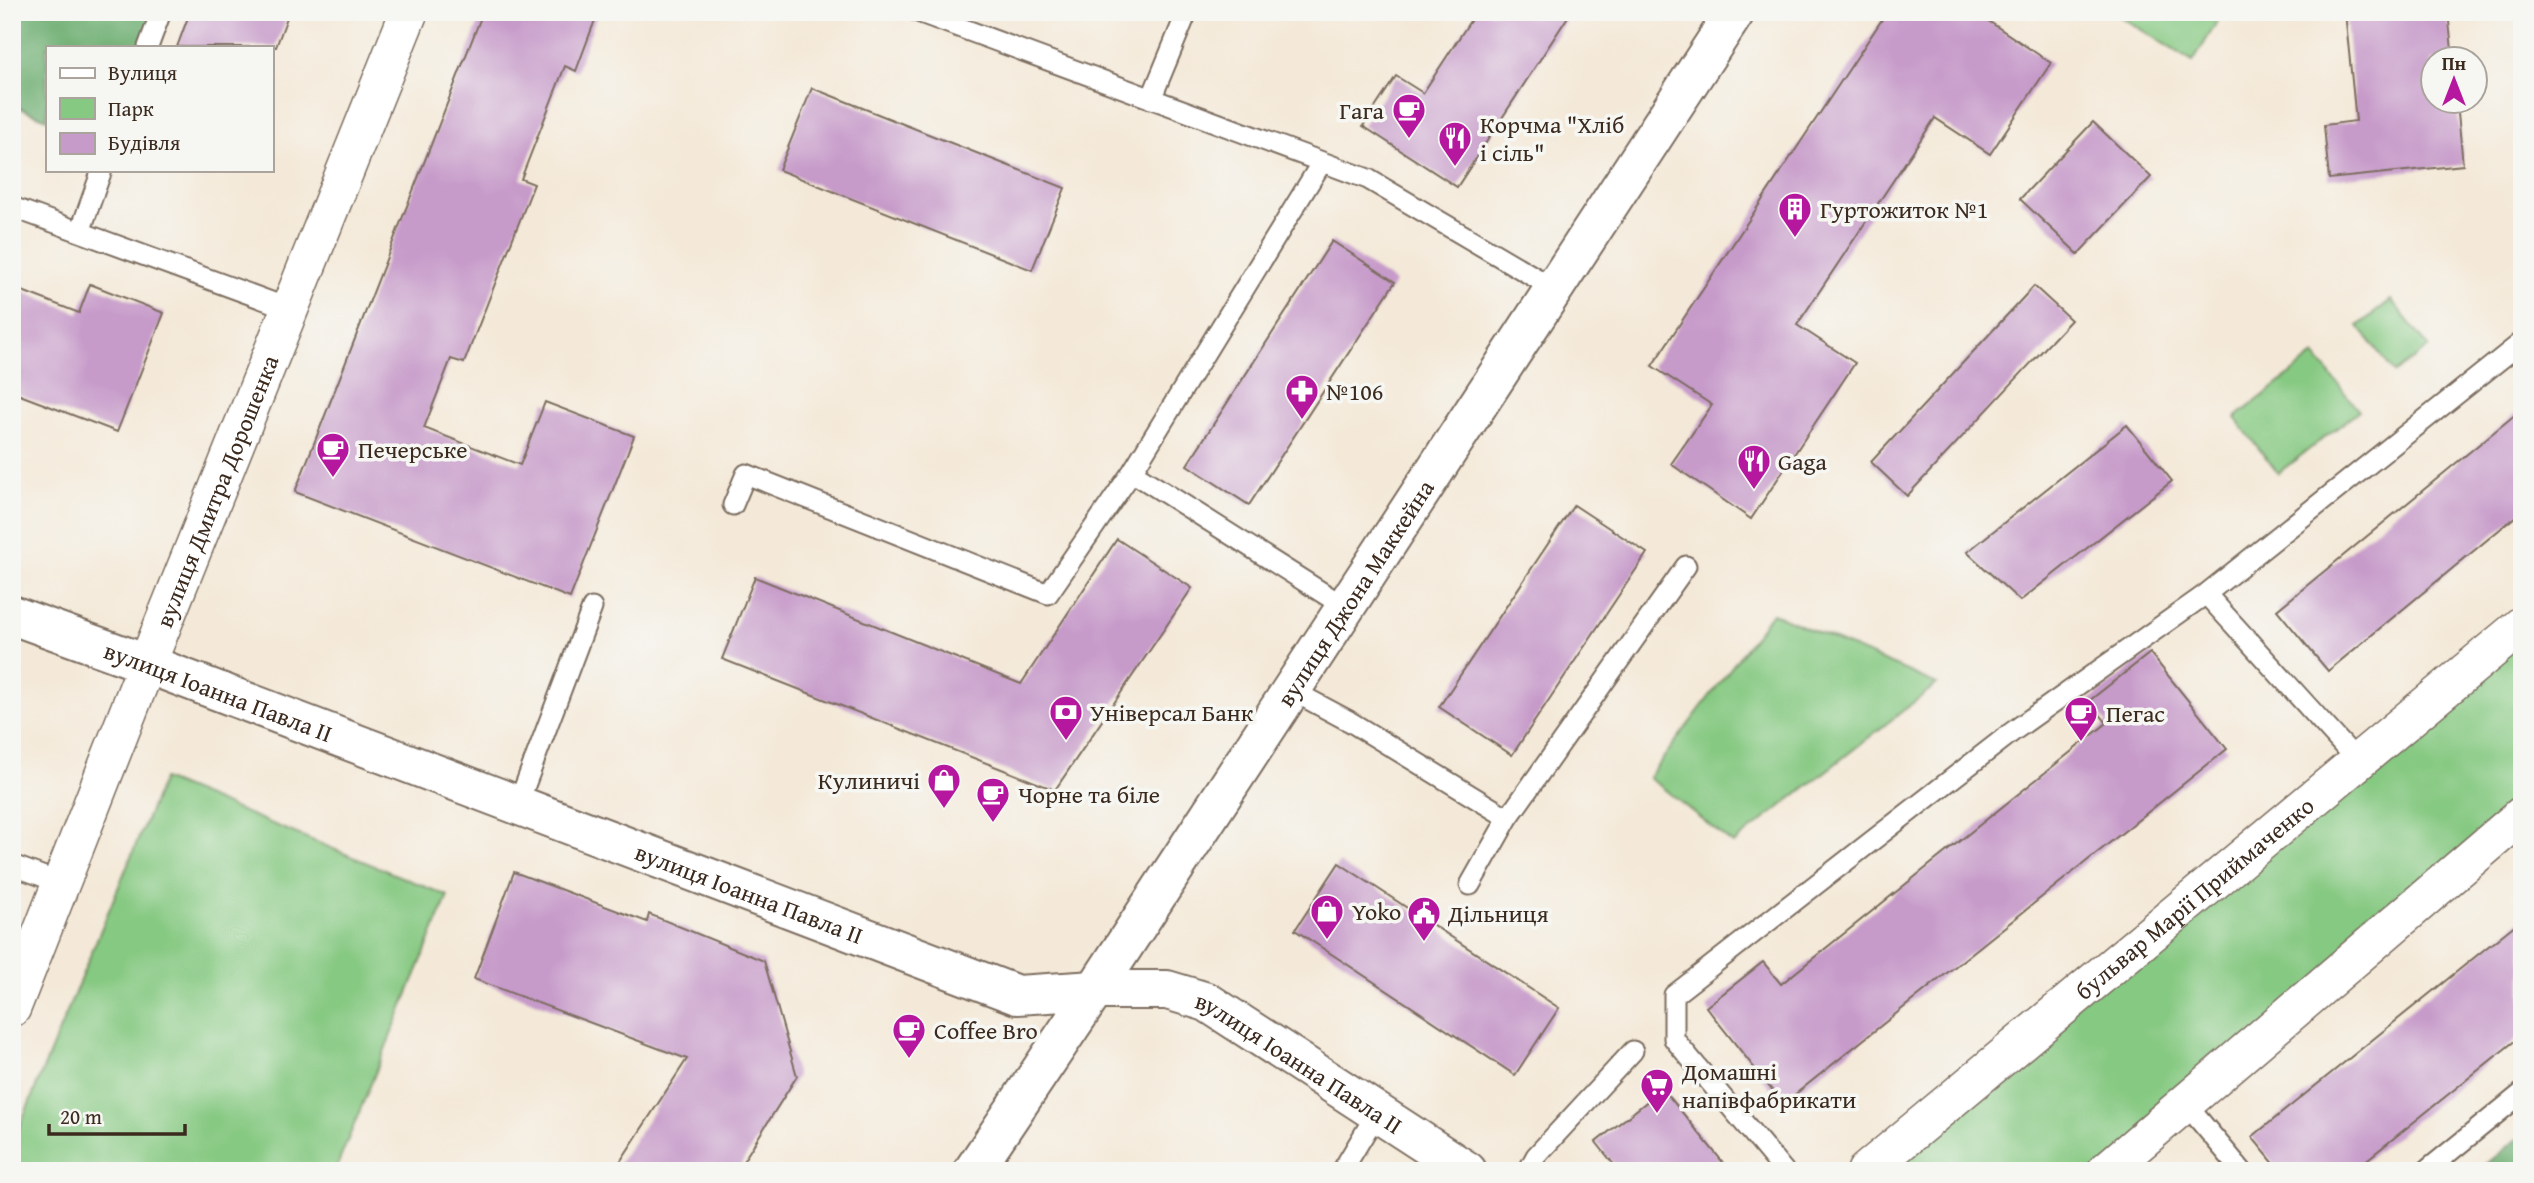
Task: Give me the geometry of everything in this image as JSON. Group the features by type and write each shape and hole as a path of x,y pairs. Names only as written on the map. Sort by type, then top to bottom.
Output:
{"street":[{"name":"вулиця Дмитра Дорошенка","path":"12,1008 409,12"},
{"name":"вулиця Джона Маккейна","path":"974,1171 1735,12"},
{"name":"вулиця Іоанна Павла II","path":"12,615 518,804 1017,995 1095,990 1167,990 1207,1002 1467,1171"},
{"name":"бульвар Марії Приймаченко","path":"1866,1171 2522,625"},
{"path":"2106,1171 2522,815"}],"lane":[{"path":"148,46 161,12"},
{"path":"918,12 1368,179 1553,288"},
{"path":"1152,99 1187,12"},
{"path":"733,505 746,474 1048,594 1132,472 1322,162"},
{"path":"80,232 101,172"},
{"path":"12,207 290,309"},
{"path":"1784,1171 1674,1039 1674,995 2012,732 2206,594 2522,342"},
{"path":"1132,472 1345,607"},
{"path":"1471,885 1508,818 1686,566"},
{"path":"2206,594 2358,763"},
{"path":"518,804 592,608"},
{"path":"1291,690 1349,721 1508,818"},
{"path":"12,865 63,884"},
{"path":"1528,1171 1536,1157 1633,1051"},
{"path":"2426,1171 2522,1093"},
{"path":"2185,1103 2242,1171"},
{"path":"1342,1171 1378,1111"}],"green space":[{"path":"12,12 161,12 148,46 46,46 46,119 12,105"},
{"path":"2113,12 2223,12 2193,62"},
{"path":"2391,300 2429,347 2395,373 2358,326"},
{"path":"2315,355 2359,411 2278,473 2235,418"},
{"path":"1772,613 1937,684 1733,844 1649,777"},
{"path":"2522,625 2522,815 2106,1171 1866,1171"},
{"path":"163,779 448,896 335,1171 12,1171 12,1145"},
{"path":"2522,1135 2522,1171 2478,1171"}],"building":[{"path":"190,12 289,12 276,47 177,46"},
{"path":"483,12 598,12 576,71 565,66 521,179 534,184 464,363 451,359 424,428 520,465 545,402 634,436 570,598 295,492"},
{"path":"1476,12 1571,12 1457,187 1363,126 1396,76 1423,93"},
{"name":"Гуртожиток №1","path":"1887,12 1975,12 2051,63 1990,154 1935,118 1797,325 1855,363 1751,519 1671,464 1712,405 1652,366"},
{"path":"2345,12 2448,12 2452,46 2418,46 2418,116 2458,116 2463,165 2329,179 2324,125 2356,121"},
{"path":"812,88 1065,188 1032,270 779,170"},
{"path":"2093,122 2151,177 2078,254 2020,199"},
{"path":"1332,241 1395,282 1249,505 1187,465"},
{"path":"90,284 164,313 117,432 12,392 12,287 79,313"},
{"path":"2034,286 2071,320 1907,496 1871,462"},
{"path":"2522,409 2522,511 2328,671 2277,610"},
{"path":"2127,425 2172,481 2020,601 1967,552"},
{"path":"1574,505 1647,553 1512,755 1439,707"},
{"path":"1117,539 1192,588 1055,790 722,659 755,577 1021,684"},
{"path":"2150,653 2227,749 1783,1104 1706,1007 1763,962 1781,984 2107,723 2089,701"},
{"path":"1339,863 1559,1008 1515,1075 1295,930"},
{"path":"514,872 647,922 649,914 764,961 797,1076 737,1171 614,1171 687,1059 474,979"},
{"path":"2522,919 2522,1035 2353,1171 2280,1171 2252,1137"},
{"name":"Домашні напівфабрикати","path":"1663,1089 1730,1171 1619,1171 1596,1142"}],"place":[{"name":"Гага","path":"1409,140"},
{"name":"Корчма \"Хліб і сіль\"","path":"1455,168"},
{"name":"Гуртожиток №1","path":"1795,239"},
{"name":"№106","path":"1302,421"},
{"name":"Печерське","path":"333,479"},
{"name":"Gaga","path":"1754,491"},
{"name":"Універсал Банк","path":"1066,742"},
{"name":"Пегас","path":"2081,743"},
{"name":"Кулиничі","path":"944,810"},
{"name":"Чорне та біле","path":"993,824"},
{"name":"Yoko","path":"1327,941"},
{"name":"Дільниця","path":"1424,943"},
{"name":"Coffee Bro","path":"909,1060"},
{"name":"Домашні напівфабрикати","path":"1657,1115"}]}
